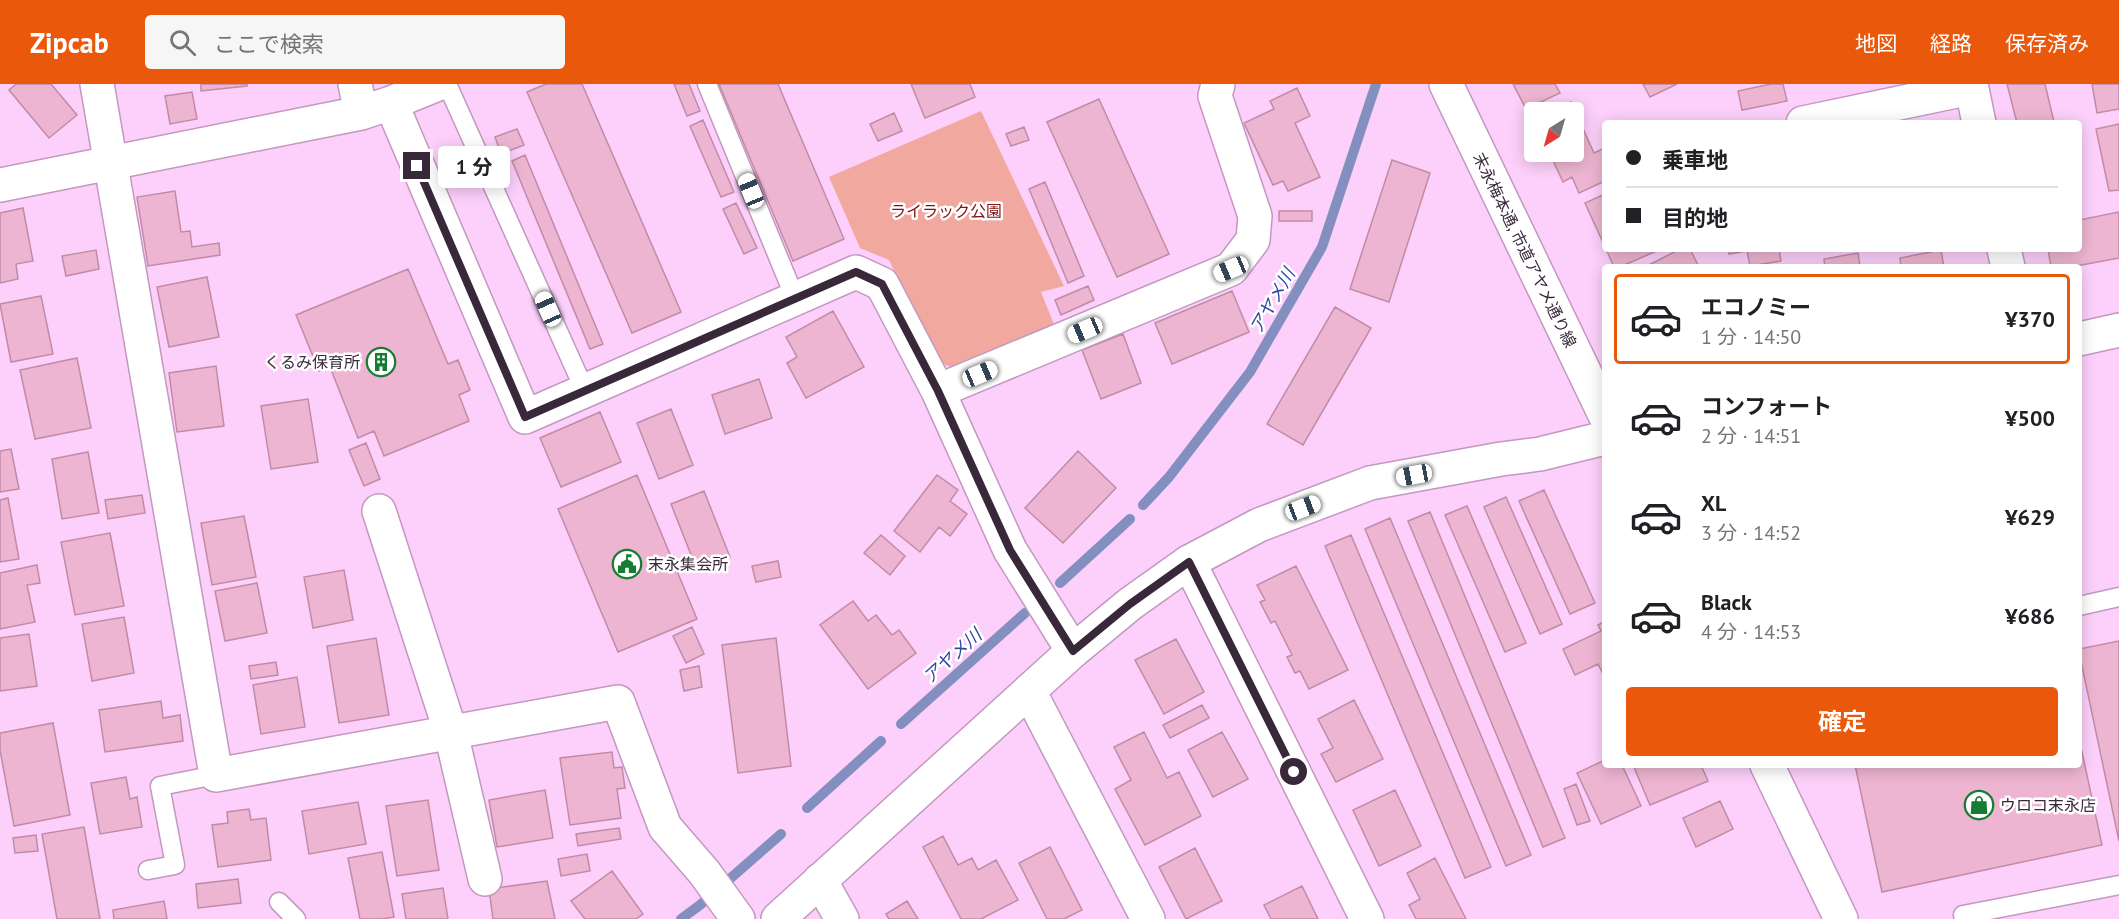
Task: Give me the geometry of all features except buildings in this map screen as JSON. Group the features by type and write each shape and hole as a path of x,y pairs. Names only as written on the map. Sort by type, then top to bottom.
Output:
{"street":[{"path":"97,84 216,775 618,702 665,827 704,872 731,909"},
{"path":"0,185 110,163 438,84"},
{"path":"938,391 1231,269 1253,240 1255,216 1215,96 1218,84"},
{"name":"末永梅本通, 市道アヤメ通り線","path":"1446,84 1602,409"},
{"path":"1817,120 1971,86 1978,120"},
{"path":"369,100 525,417 856,272 882,284 938,391 1010,550 1073,651"},
{"path":"2082,338 2119,330"},
{"path":"778,919 1073,651 1130,604 1189,562 1259,525 1370,483 1540,454 1602,439"},
{"path":"379,511 451,733 485,879"},
{"path":"1189,562 1367,919"},
{"path":"1029,691 1148,919"},
{"path":"1768,768 1841,919"},
{"path":"820,880 842,919"}],"lane":[{"path":"447,84 585,391"},
{"path":"707,84 795,298"},
{"path":"2082,605 2119,597"},
{"path":"148,870 175,864 160,786 216,775"},
{"path":"1965,919 1963,915 2119,885"},
{"path":"279,902 296,919"}],"green space":[{"name":"ライラック公園","path":"981,111 1064,286 1041,292 1055,327 959,370 940,363 889,260 860,248 829,177"}],"waterway":[{"name":"アヤメ川","path":"1143,505 1169,477 1250,372 1322,247 1376,84"},
{"name":"アヤメ川","path":"1060,583 1130,519"},
{"name":"アヤメ川","path":"901,724 1025,613"},
{"name":"アヤメ川","path":"807,808 881,741"},
{"name":"アヤメ川","path":"681,919 781,834"}],"place":[{"name":"くるみ保育所","path":"381,362"},
{"name":"末永集会所","path":"627,564"},
{"name":"ウロコ末永店","path":"1979,805"}],"route":[{"path":"417,166 525,417 856,272 882,284 938,391 1010,550 1073,651 1130,604 1189,562 1294,772"}]}
